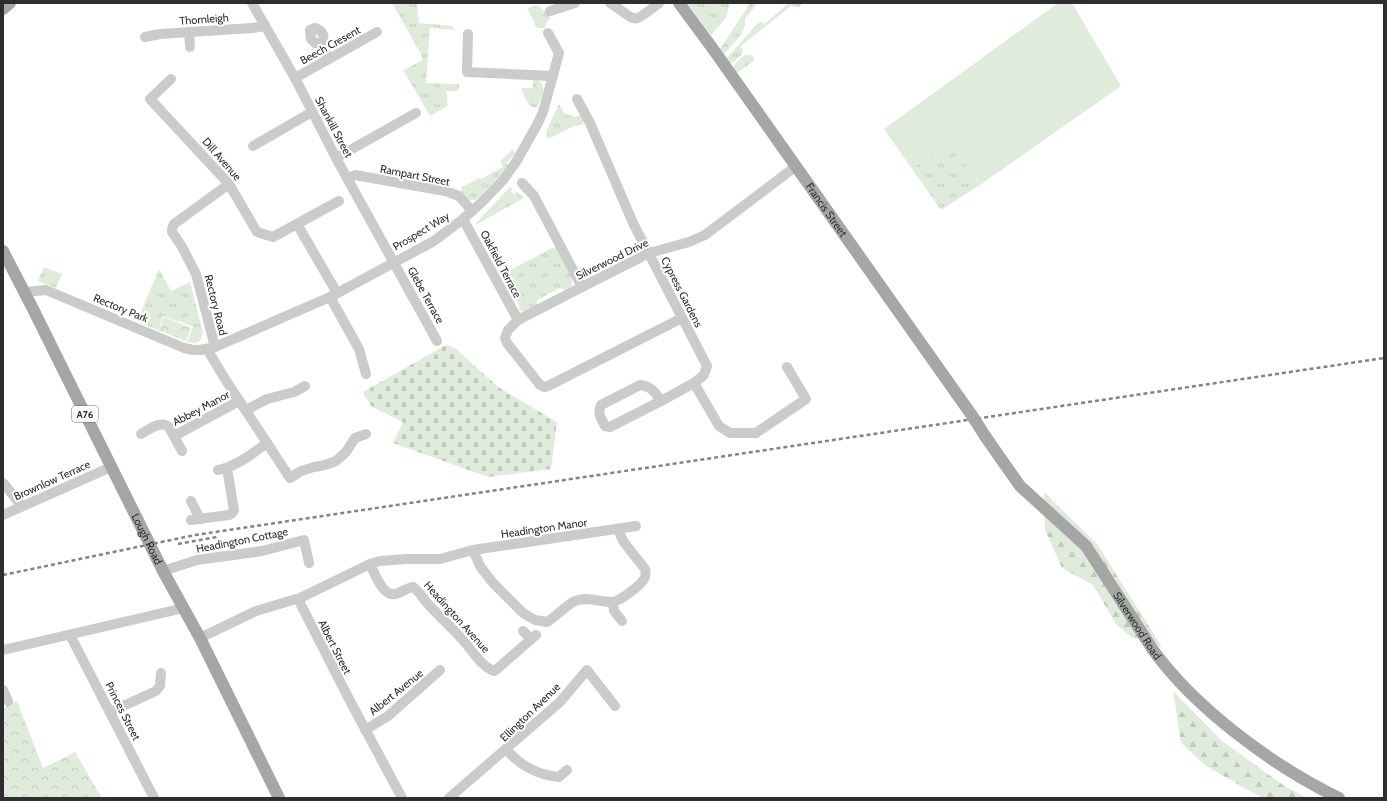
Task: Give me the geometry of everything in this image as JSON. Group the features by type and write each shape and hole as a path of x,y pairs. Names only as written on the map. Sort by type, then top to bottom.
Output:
{"main road":[{"path":"3,9 10,3"},
{"name":"Francis Street","path":"679,3 973,417"},
{"name":"Lough Road","path":"3,251 25,292 163,571 200,638 277,797"},
{"name":"Silverwood Road","path":"973,417 1020,486 1086,546 1163,664 1202,704 1246,741 1317,787 1339,798"}],"street":[{"name":"Shankill Street","path":"252,3 295,78 336,158 394,262"},
{"path":"553,13 575,3"},
{"path":"610,3 630,18 635,19 640,18 659,3"},
{"name":"Thornleigh","path":"145,37 160,34 265,26"},
{"path":"189,32 190,47"},
{"name":"Beech Cresent","path":"295,78 377,32"},
{"name":"Prospect Way","path":"211,348 333,295 434,240 463,219 481,203 503,180 516,162 538,123 559,53 548,33"},
{"path":"468,34 467,72 553,76"},
{"path":"322,44 329,59"},
{"name":"Dill Avenue","path":"171,79 150,99 229,184 258,232 273,237 339,201"},
{"name":"Cypress Gardens","path":"577,100 590,124 633,223 707,366 704,375 694,383"},
{"path":"253,146 312,112"},
{"path":"336,158 416,113"},
{"name":"Silverwood Drive","path":"518,320 649,253 689,242 705,235 795,167"},
{"name":"Rampart Street","path":"348,178 355,175 444,191 458,196 472,211"},
{"path":"522,183 534,196 582,287"},
{"name":"Rectory Road","path":"211,348 196,274 172,232 172,228 174,224 229,184"},
{"name":"Oakfield Terrace","path":"463,219 518,320"},
{"path":"297,224 359,349 366,374"},
{"name":"Glebe Terrace","path":"394,262 437,341"},
{"name":"Rectory Park","path":"25,292 46,290 184,348 193,350 211,348"},
{"path":"518,320 508,330 505,338 507,343 540,385 545,387 552,385 682,318"},
{"path":"211,348 239,401 290,478 301,471 325,465 336,460 346,452 354,438 366,434"},
{"path":"661,401 652,388 645,385 640,385 601,405 599,415 605,426 610,427 661,401 694,383 719,426 730,433 756,433 805,401 806,398 787,367"},
{"path":"246,410 268,399 294,392 305,386"},
{"name":"Abbey Manor","path":"174,436 239,401"},
{"name":"Abbey Manor","path":"141,434 162,423 169,427 182,451"},
{"path":"191,501 196,520 232,514 234,510 223,469 246,458 267,443"},
{"name":"Brownlow Terrace","path":"3,515 111,467"},
{"path":"3,482 22,506"},
{"name":"Headington Manor","path":"298,599 370,564 380,561 407,559 435,560 473,550 636,526"},
{"path":"473,550 480,566 493,584 523,613 535,620 547,622 575,601 595,599 613,602 622,598 644,579 646,574 645,570 623,541 618,529"},
{"name":"Headington Cottage","path":"163,571 197,560 262,551 304,540 310,563"},
{"name":"Headington Avenue","path":"370,564 386,592 395,594 407,588 413,587 418,590 427,602 481,661 494,671 533,637 523,631"},
{"path":"200,638 256,611 298,599"},
{"name":"Albert Street","path":"298,599 365,730 402,798"},
{"path":"613,602 614,611 622,621"},
{"path":"3,650 184,608"},
{"name":"Princes Street","path":"70,635 154,798"},
{"name":"Albert Avenue","path":"365,730 388,716 440,670"},
{"name":"Ellington Avenue","path":"567,770 558,777 542,774 527,767 510,755 506,750 560,702 587,670 614,706"},
{"path":"110,712 156,691 160,686 161,673"},
{"path":"3,690 8,701"},
{"path":"449,798 506,750"}],"green space":[{"path":"392,3 417,3 419,23 452,26 455,30 430,28 426,83 459,84 459,89 457,89 457,91 446,91 448,106 430,116 403,70 422,61 422,56"},
{"path":"687,3 730,3 726,18 711,35"},
{"path":"750,3 757,4 745,19 744,29 741,34 724,54 720,49"},
{"path":"789,3 803,3 799,7 791,6 741,46 743,51 742,54 731,64 727,58 757,24 761,22 764,24"},
{"path":"1058,3 1072,3 1121,86 980,185 950,142 912,169 884,129"},
{"path":"538,5 551,18 546,23 545,28 537,28 527,8"},
{"path":"746,55 752,55 755,60 737,73 733,66"},
{"path":"536,79 540,81 543,88 542,96 537,108 529,104 521,88 533,88 533,80"},
{"path":"559,104 565,114 575,117 579,115 585,122 548,139 546,132"},
{"path":"950,142 980,185 941,210 912,169"},
{"path":"513,149 515,154 506,163 508,165 476,200 469,200 461,192 462,187 503,167 500,161"},
{"path":"510,187 513,189 511,191 514,194 516,191 524,198 477,224 476,223"},
{"path":"552,248 558,249 572,279 572,286 565,290 560,288 537,300 537,305 525,311 520,311 520,307 503,274"},
{"path":"44,267 62,274 56,288 38,281"},
{"path":"159,269 171,291 190,282 203,333 200,341 196,343 187,342 193,327 180,321 179,322 163,316 158,330 137,321"},
{"path":"164,317 191,328 186,341 158,330"},
{"path":"446,345 455,348 498,387 557,422 551,469 488,477 393,443 403,422 371,406 363,392"},
{"path":"1044,492 1097,544 1162,647 1131,637 1116,624 1093,585 1062,568 1045,530"},
{"path":"1173,691 1221,740 1286,787 1308,798 1262,798 1206,766 1181,743"},
{"path":"17,701 43,768 75,752 102,798 3,798 3,708"}],"railway":[{"path":"3,575 195,535 1384,358"},
{"path":"178,544 217,537"}]}
